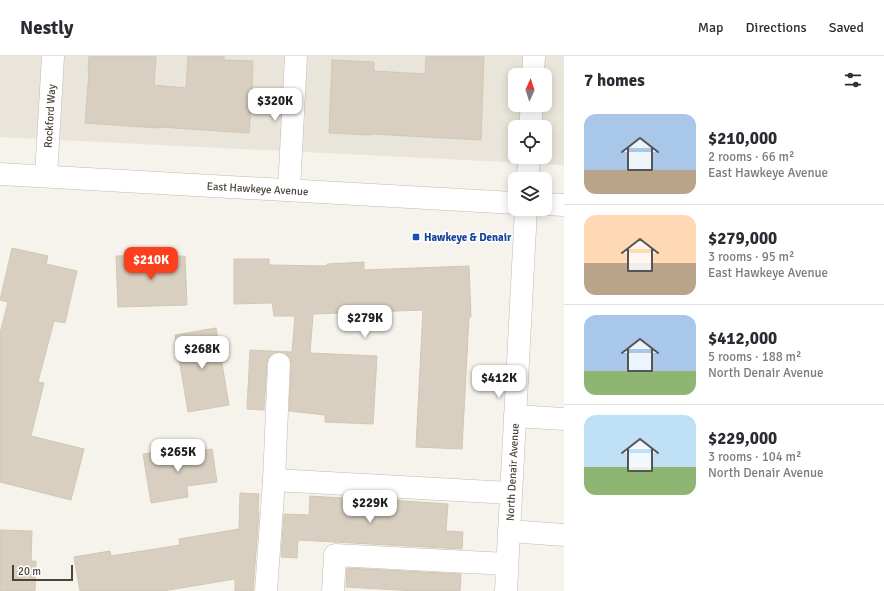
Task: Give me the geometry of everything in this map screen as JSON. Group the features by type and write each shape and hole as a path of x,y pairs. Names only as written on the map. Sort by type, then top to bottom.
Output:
{"street":[{"name":"Rockford Way","path":"46,176 53,56"},
{"path":"289,190 296,56"},
{"path":"533,68 534,56"},
{"name":"East Hawkeye Avenue","path":"0,174 508,203"},
{"path":"552,204 564,205"},
{"name":"North Denair Avenue","path":"506,591 526,216"},
{"path":"266,591 274,480 279,364"},
{"path":"515,416 564,419"},
{"path":"274,480 511,493"},
{"path":"509,531 564,534"},
{"path":"333,591 335,555 507,564"}],"shaded area":[{"path":"0,56 564,56 564,165 544,164 552,164 552,120 508,120 508,162 0,137"}],"building":[{"path":"89,56 156,56 154,85 186,88 188,56 224,56 224,60 253,61 249,133 85,123"},
{"path":"426,56 484,56 481,140 329,133 332,60 374,62 374,71 425,74"},
{"path":"12,248 48,256 46,264 77,271 65,323 54,321 38,382 44,383 31,436 84,449 71,500 0,482 0,333 8,302 0,300"},
{"path":"151,255 151,257 185,256 187,305 118,307 116,256"},
{"path":"234,259 269,259 269,265 327,266 327,264 364,262 364,270 469,266 471,317 469,317 462,449 416,447 423,310 313,314 310,353 377,356 373,424 325,422 325,415 289,411 291,364 290,358 285,353 280,352 273,353 268,358 264,410 247,409 250,350 292,352 295,316 274,316 272,303 234,304"},
{"path":"216,328 229,405 188,412 175,335"},
{"path":"178,449 179,454 212,449 217,482 187,486 188,497 151,503 143,454"},
{"path":"240,493 259,494 253,591 235,591 235,579 163,591 80,591 74,557 110,551 111,556 180,545 179,539 239,529"},
{"path":"310,496 448,504 446,531 463,532 462,549 298,540 297,558 281,557 284,514 309,515"},
{"path":"0,530 32,531 31,561 36,561 35,591 0,591"},
{"path":"347,568 461,574 460,591 415,591 346,587"}],"place":[{"name":"Hawkeye & Denair","path":"416,237"}]}
